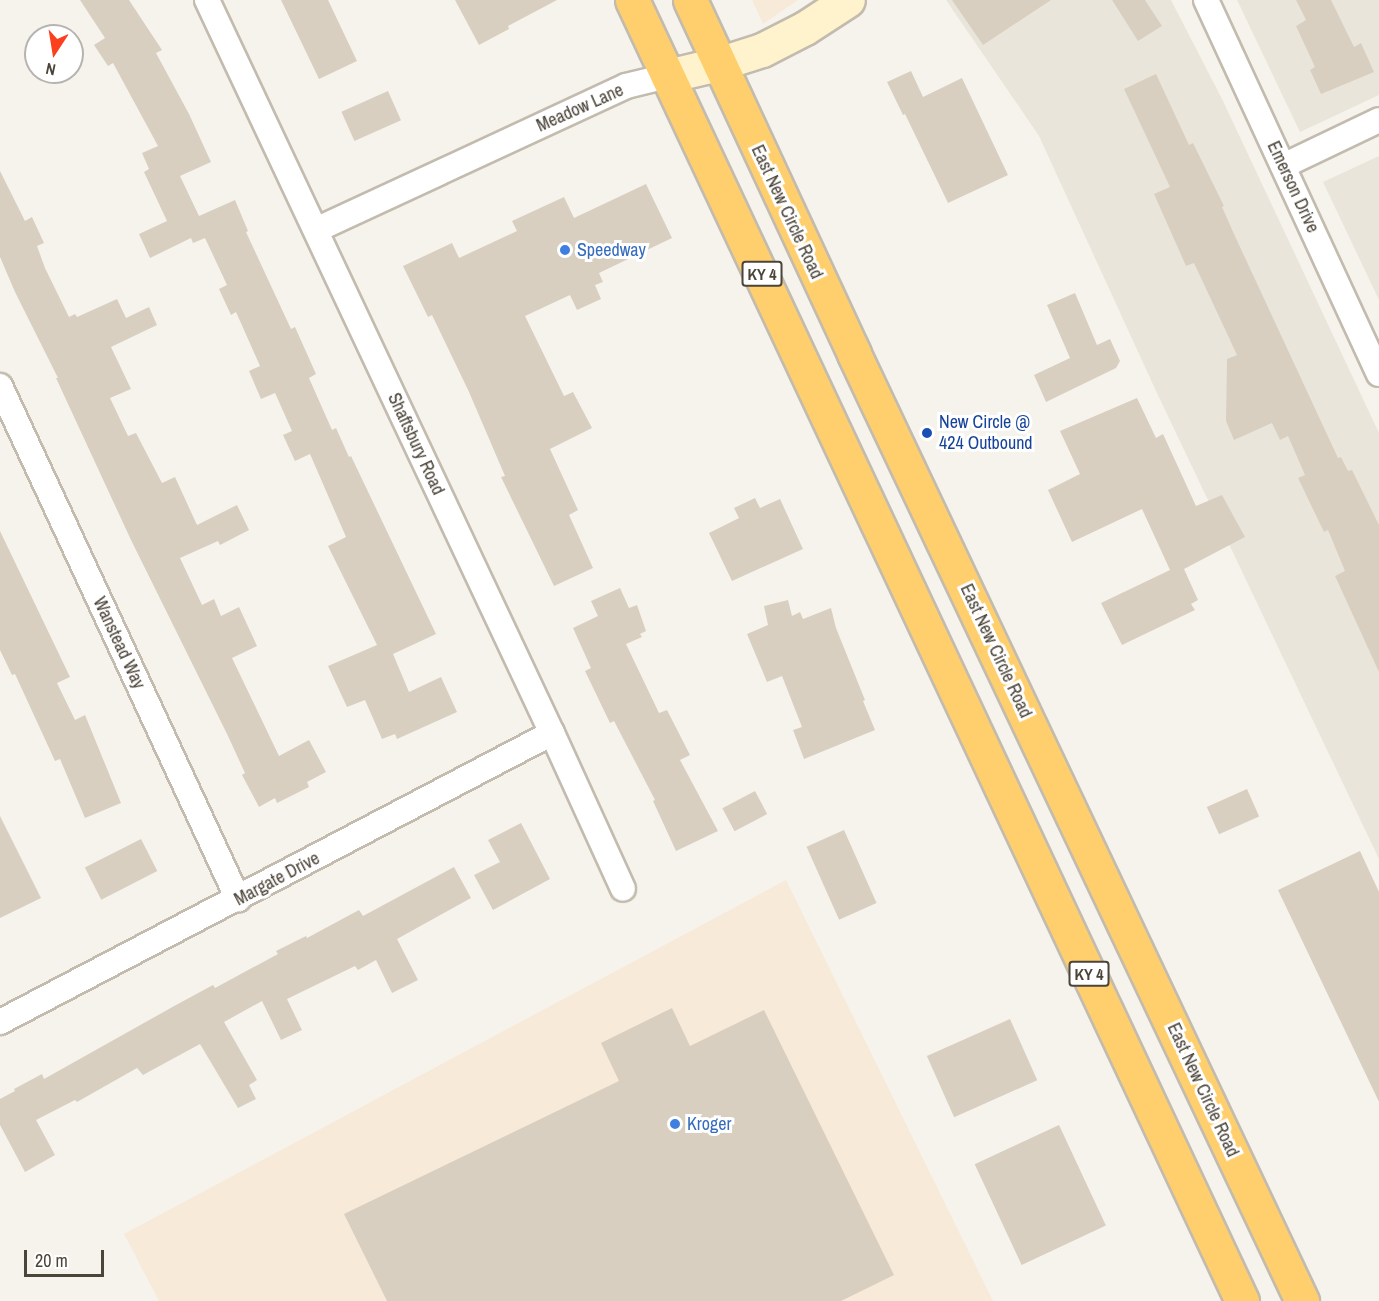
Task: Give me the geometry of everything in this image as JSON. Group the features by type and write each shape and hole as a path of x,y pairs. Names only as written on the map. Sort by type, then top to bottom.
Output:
{"highway":[{"name":"KY 4","path":"632,0 1242,1301"},
{"name":"East New Circle Road","path":"690,0 718,64 1302,1301"}],"street":[{"name":"Shaftsbury Road","path":"207,0 552,733 623,889"},
{"name":"Meadow Lane","path":"316,230 626,86 718,64 762,50 805,28 848,0"},
{"name":"Emerson Drive","path":"1206,0 1379,374"},
{"path":"1283,166 1379,120"},
{"name":"Wanstead Way","path":"0,386 238,899"},
{"name":"Margate Drive","path":"0,1022 552,733"}],"shaded area":[{"path":"752,0 798,0 763,24"},
{"path":"946,0 1171,0 1223,101 1379,433 1379,859 1156,391 1039,136"},
{"path":"1237,0 1379,0 1379,95 1300,132"},
{"path":"1379,156 1379,300 1323,182"},
{"path":"786,880 993,1301 159,1301 124,1234"}],"building":[{"path":"80,0 129,0 162,50 156,53 189,114 211,162 180,176 199,216 235,200 248,231 246,232 291,329 295,327 316,374 309,378 332,430 336,428 349,457 351,456 436,634 393,654 409,692 441,677 457,712 397,739 395,734 382,739 365,700 347,707 328,666 377,645 328,546 346,537 310,454 295,461 283,435 292,431 275,393 261,399 249,371 260,366 236,312 231,315 219,289 227,285 205,238 193,243 191,238 150,258 139,234 167,221 144,172 149,169 142,153 158,146 113,63 108,66 94,45 105,38"},
{"path":"281,0 328,0 357,61 319,79"},
{"path":"455,0 557,0 508,26 509,29 479,45"},
{"path":"952,0 1051,0 983,45"},
{"path":"1112,0 1145,0 1162,26 1138,41"},
{"path":"1296,0 1331,0 1354,47 1361,43 1374,72 1321,94 1310,70 1315,67 1296,26 1306,20"},
{"path":"911,71 923,97 962,78 1008,175 948,203 887,82"},
{"path":"1156,74 1189,145 1193,143 1224,206 1222,207 1234,234 1338,458 1341,457 1348,471 1352,470 1379,525 1379,672 1335,576 1345,571 1328,530 1324,532 1298,478 1305,475 1288,436 1280,440 1272,423 1234,440 1226,421 1227,359 1237,355 1194,263 1186,266 1154,194 1170,187 1124,89"},
{"path":"388,91 401,120 354,141 341,112"},
{"path":"0,171 25,221 32,217 44,243 37,246 45,268 69,317 75,314 77,317 117,299 126,318 149,307 157,325 111,347 131,389 110,398 128,436 136,433 162,483 175,477 197,525 237,505 249,530 220,545 218,541 180,558 202,605 214,599 221,616 239,607 257,646 232,658 279,756 309,740 326,772 307,782 309,787 277,803 275,798 259,807 242,775 245,773 228,736 131,540 56,378 58,378 15,292 0,257"},
{"path":"646,184 672,238 599,273 603,282 595,285 601,299 577,310 570,295 525,316 564,396 573,392 592,428 550,449 578,510 569,515 593,568 554,586 501,477 505,476 469,392 432,315 428,317 403,266 452,243 459,258 517,231 512,221 564,197 574,218"},
{"path":"1075,293 1097,345 1110,339 1120,361 1116,368 1046,402 1034,375 1070,358 1047,305"},
{"path":"1137,398 1156,438 1163,434 1196,506 1222,495 1245,537 1184,569 1198,600 1191,604 1195,610 1122,645 1101,603 1170,570 1142,509 1072,542 1048,490 1080,474 1060,431"},
{"path":"755,498 760,508 780,499 803,549 732,581 709,533 739,518 734,508"},
{"path":"0,531 70,677 57,683 75,720 85,715 121,803 85,818 60,759 55,761 15,674 12,675 0,650"},
{"path":"620,588 629,608 637,605 646,631 640,634 642,637 626,644 659,713 667,710 690,755 680,760 718,831 676,851 653,801 655,800 614,721 610,723 585,671 591,668 573,628 598,616 591,601"},
{"path":"788,600 792,616 800,612 803,619 831,608 836,628 875,730 804,759 793,730 802,727 782,676 767,682 747,634 768,625 764,606"},
{"path":"1247,789 1259,816 1219,834 1207,807"},
{"path":"755,791 767,814 735,831 722,808"},
{"path":"0,816 41,898 0,918"},
{"path":"521,823 550,879 493,910 474,875 500,862 488,840"},
{"path":"844,830 877,903 839,920 807,847"},
{"path":"141,839 157,871 101,900 85,868"},
{"path":"1360,851 1379,892 1379,1102 1278,890"},
{"path":"454,867 471,898 397,939 418,980 392,993 376,960 358,970 355,966 287,999 302,1030 281,1040 262,1001 224,1022 257,1080 249,1085 256,1099 238,1108 200,1044 143,1075 137,1068 77,1102 75,1100 36,1120 55,1155 25,1172 0,1125 0,1099 15,1091 14,1089 42,1074 44,1079 213,985 215,988 278,954 276,951 306,936 307,938 359,910 363,916"},
{"name":"Kroger","path":"672,1008 690,1046 764,1010 894,1275 841,1301 387,1301 344,1214 619,1081 601,1043"},
{"path":"1010,1019 1037,1080 954,1117 927,1056"},
{"path":"1059,1125 1106,1226 1022,1265 975,1164"}],"place":[{"name":"Speedway","path":"565,250"},
{"name":"New Circle @ 424 Outbound","path":"927,433"},
{"name":"Kroger","path":"675,1124"}]}
